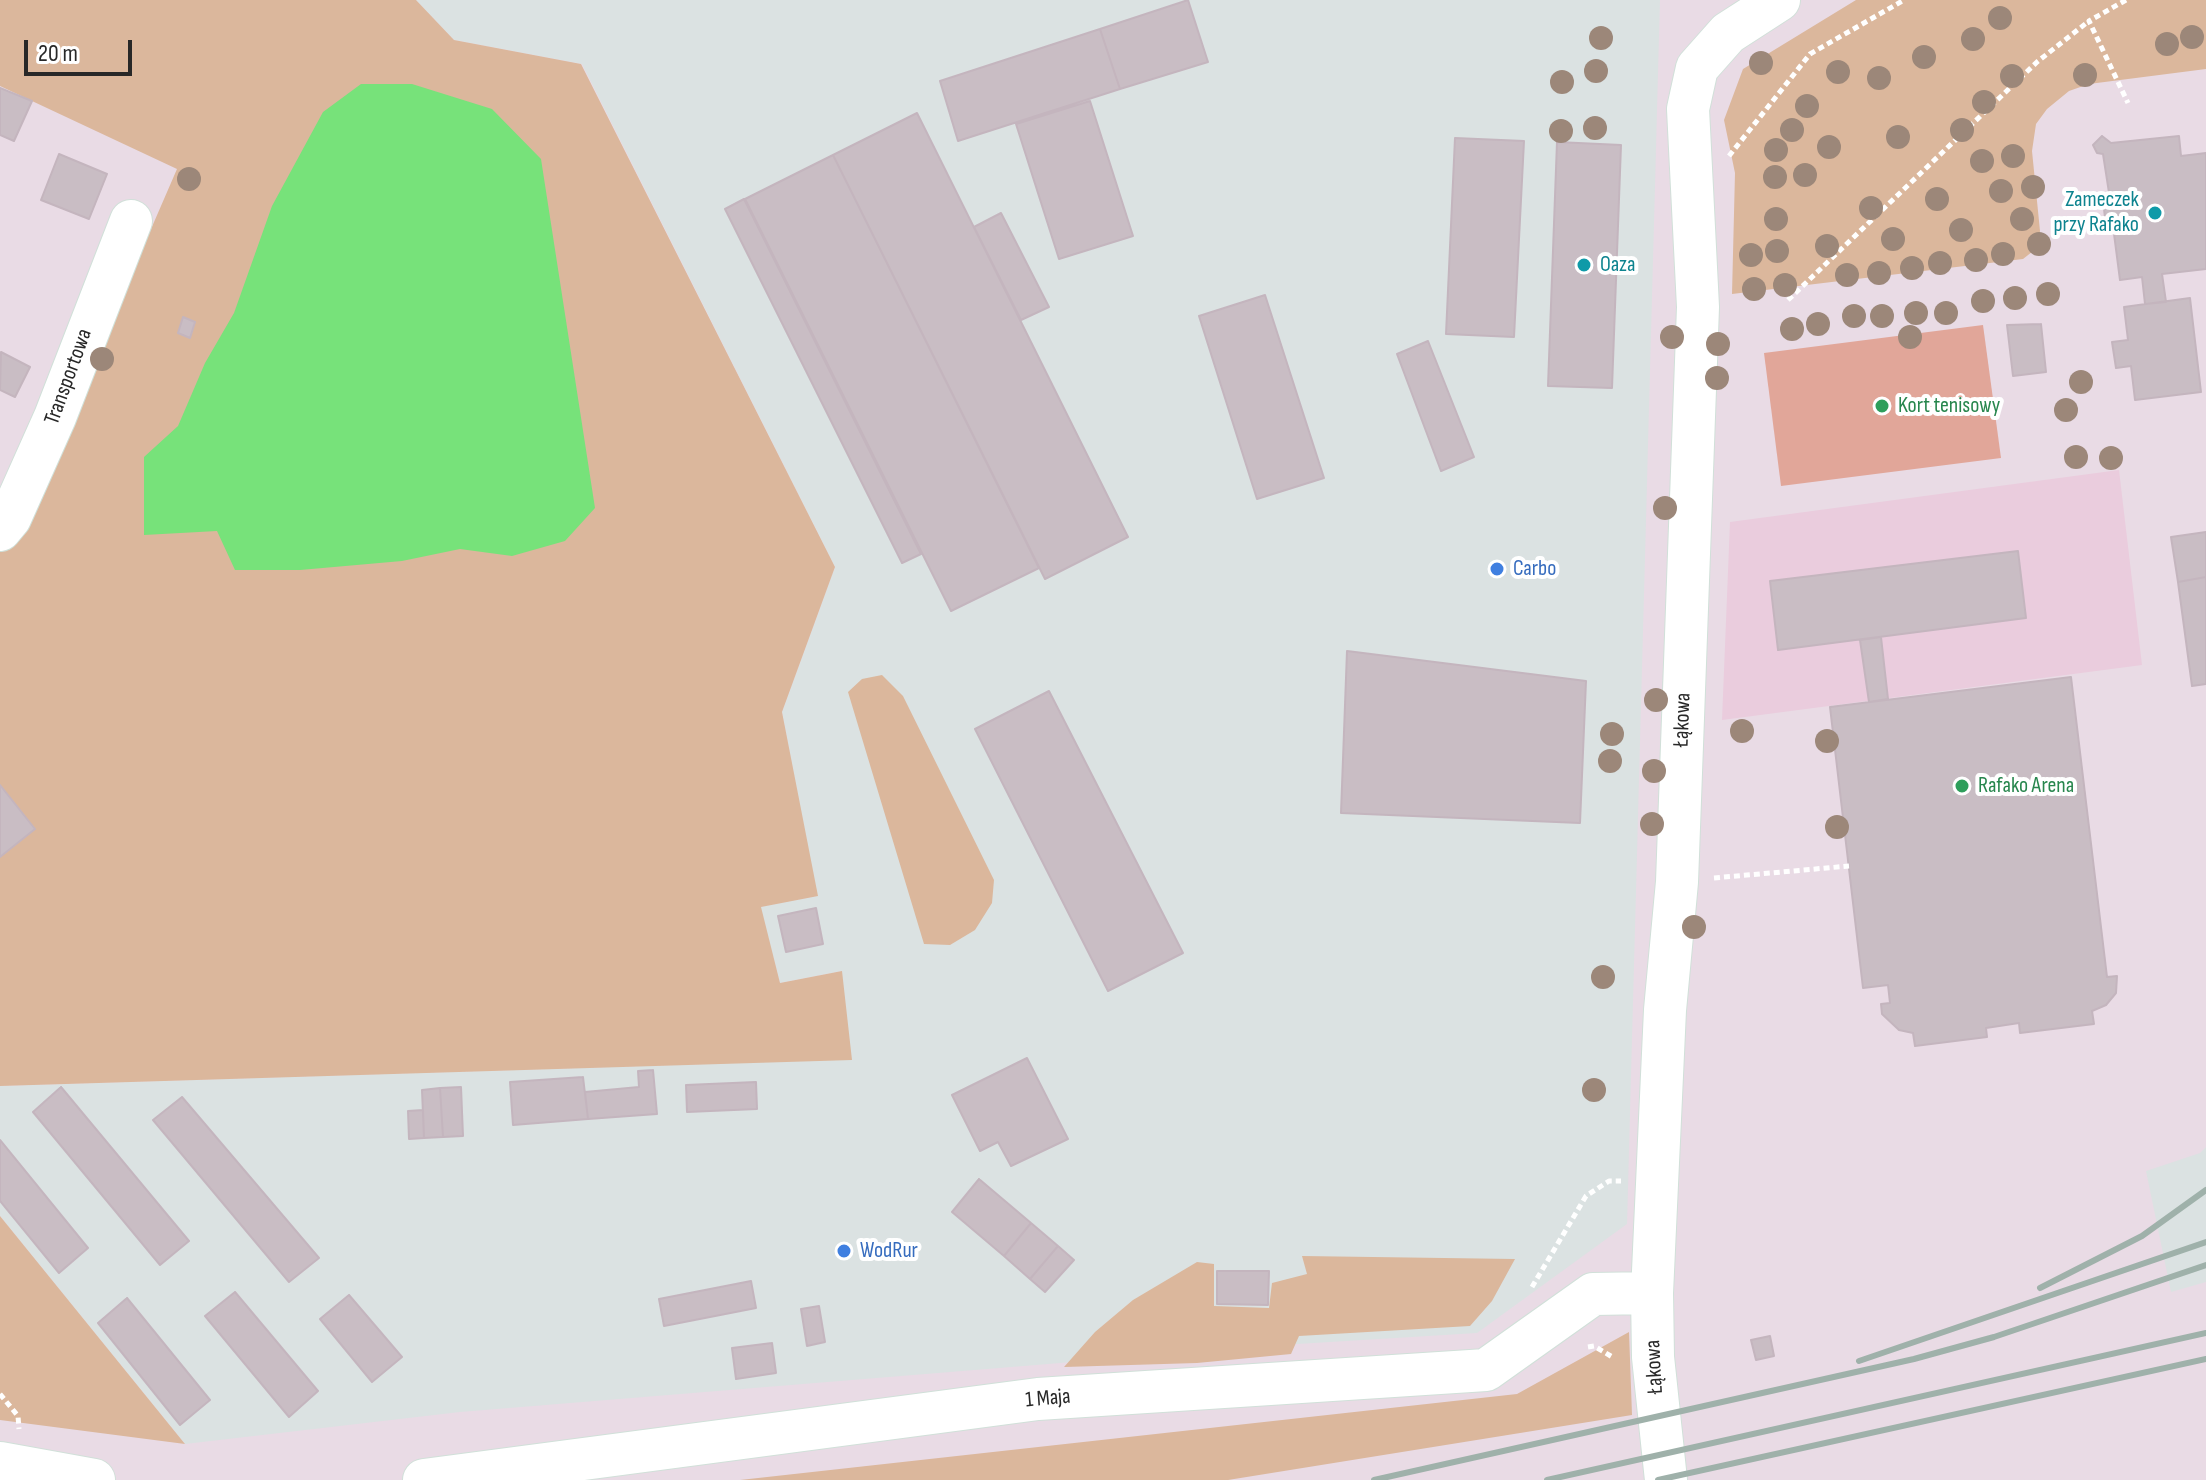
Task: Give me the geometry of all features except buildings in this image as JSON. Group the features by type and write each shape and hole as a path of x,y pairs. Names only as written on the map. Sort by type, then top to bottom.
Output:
{"street":[{"name":"Łąkowa","path":"1666,1480 1656,1387 1652,1293 1665,1010 1677,882 1698,307 1688,141 1690,91 1697,68 1716,45 1748,18 1779,0"},
{"name":"Transportowa","path":"0,530 10,518 55,417 131,221"},
{"name":"1 Maja","path":"424,1480 1038,1399 1486,1370 1593,1294 1652,1293"},
{"path":"0,1463 94,1480"}],"path":[{"path":"1788,300 2037,62 2089,21 2126,0"},
{"path":"2089,21 2128,103"},
{"path":"1677,882 1849,866"},
{"path":"1526,1295 1586,1196 1609,1181 1659,1184"}],"shaded area":[{"path":"0,0 416,0 454,40 581,64 835,567 782,712 818,896 761,907 780,983 842,971 852,1060 0,1086 0,525 106,333 177,169 0,86"},
{"path":"416,0 1660,0 1627,1224 1477,1333 1281,1345 460,1412 185,1444 0,1216 0,1086 705,1064 842,971 780,983 760,907 817,896 782,712 835,567 582,64 454,40"},
{"path":"1856,0 2206,0 2206,69 2089,84 2069,91 2047,109 2036,124 2032,151 2040,231 2037,248 2023,259 1732,294 1735,173 1724,120 1743,69"},
{"path":"361,84 412,84 492,109 541,159 595,508 565,541 512,556 460,549 402,561 300,570 235,570 217,531 144,535 144,457 178,426 205,363 234,313 272,206 323,112"},
{"name":"Kort tenisowy","path":"1983,325 2001,458 1781,486 1764,353"},
{"path":"2119,470 2142,665 1722,720 1730,522"},
{"path":"882,675 903,696 994,880 992,903 975,930 950,945 924,944 848,692 862,679"},
{"path":"2206,1147 2206,1282 2171,1292 2146,1171 2200,1153"},
{"path":"0,1216 185,1444 0,1420"},
{"path":"1302,1256 1515,1259 1492,1301 1470,1326 1299,1336 1291,1354 1197,1363 1064,1367 1095,1332 1133,1300 1197,1262 1214,1264 1214,1306 1269,1308 1272,1283 1307,1274"},
{"path":"1629,1332 1632,1415 1228,1480 740,1480 1517,1394"}],"railway":[{"path":"2040,1288 2142,1236 2206,1190"},
{"path":"1859,1361 2206,1242"},
{"path":"1374,1480 1914,1359 1994,1337 2206,1265"},
{"path":"1547,1480 2206,1333"},
{"path":"1658,1480 2206,1359"}],"place":[{"name":"Zameczek przy Rafako","path":"2155,213"},
{"name":"Oaza","path":"1584,265"},
{"name":"Kort tenisowy","path":"1882,406"},
{"name":"Carbo","path":"1497,569"},
{"name":"Rafako Arena","path":"1962,786"},
{"name":"WodRur","path":"844,1251"}]}
